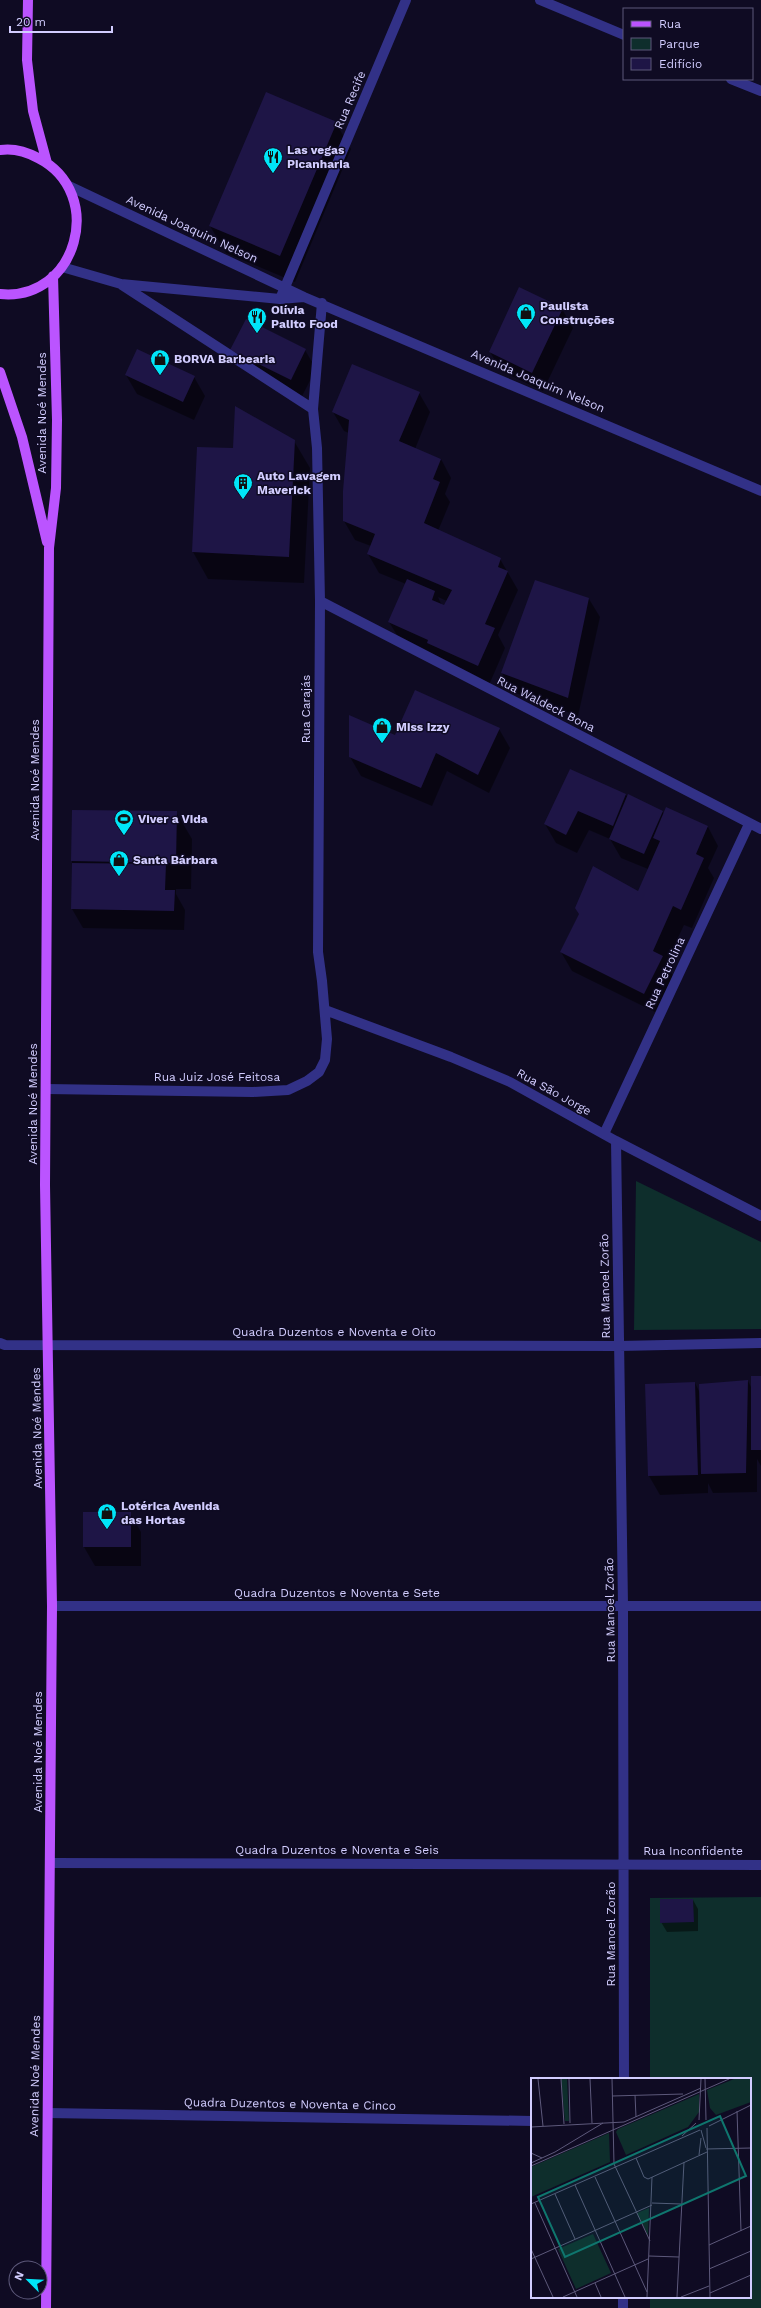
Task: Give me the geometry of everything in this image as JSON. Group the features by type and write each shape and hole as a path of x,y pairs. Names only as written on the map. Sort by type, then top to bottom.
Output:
{"main road":[{"path":"28,0 27,60 33,111 47,162"},
{"path":"0,150 28,153 47,162 60,173 69,186 76,207 78,228 73,249 62,267 53,276 33,289 10,295 0,294"},
{"name":"Avenida Noé Mendes","path":"46,2308 52,1606 46,1089 49,548 56,473 53,276"},
{"name":"Avenida Noé Mendes","path":"0,372 22,437 49,548"}],"street":[{"name":"Rua Recife","path":"280,299 284,286 406,0"},
{"path":"540,0 623,35"},
{"path":"734,80 761,91"},
{"name":"Avenida Joaquim Nelson","path":"69,186 284,286 304,297 322,303 761,491"},
{"name":"Avenida Joaquim Nelson","path":"62,267 121,284 280,299 304,297"},
{"path":"121,284 313,409"},
{"name":"Rua Carajás","path":"322,303 313,409 317,448 320,602 318,952 325,1010"},
{"name":"Rua Waldeck Bona","path":"320,602 761,830"},
{"name":"Rua Petrolina","path":"604,1134 750,824"},
{"name":"Rua Juiz José Feitosa","path":"46,1089 254,1092 288,1090 319,1072 325,1060 327,1039 325,1010"},
{"name":"Rua São Jorge","path":"325,1010 451,1057 510,1082 616,1141 761,1216"},
{"name":"Rua Manoel Zorão","path":"616,1141 623,1605 624,2078"},
{"name":"Quadra Duzentos e Noventa e Oito","path":"0,1343 48,1345 619,1346 761,1343"},
{"name":"Quadra Duzentos e Noventa e Sete","path":"52,1606 761,1606"},
{"name":"Quadra Duzentos e Noventa e Seis","path":"51,1863 624,1864"},
{"name":"Rua Inconfidente","path":"624,1864 761,1865"},
{"name":"Quadra Duzentos e Noventa e Cinco","path":"48,2113 531,2121"},
{"path":"622,2308 623,2298"}],"green space":[{"path":"636,1181 761,1242 761,1329 634,1330"},
{"path":"761,1897 761,2308 650,2308 650,2298 751,2298 751,2078 650,2078 650,1898"}],"building":[{"name":"Las vegas Picanharia","path":"266,92 337,122 280,256 209,226"},
{"name":"Paulista Construções","path":"519,287 563,308 532,373 489,352"},
{"name":"Olívia Palito Food","path":"246,319 306,349 291,380 230,350"},
{"name":"BORVA Barbearia","path":"137,349 195,376 183,402 125,375"},
{"path":"352,364 420,392 399,441 441,459 433,479 440,482 424,523 501,558 498,567 508,571 485,624 495,628 478,666 427,643 428,640 388,622 407,579 435,591 432,600 444,605 452,590 367,554 375,534 343,521 343,491 349,420 332,412"},
{"name":"Auto Lavagem Maverick","path":"235,406 295,440 289,557 192,552 197,447 233,448"},
{"path":"535,580 589,598 568,698 501,673"},
{"path":"415,690 500,728 478,775 436,753 421,788 349,757 349,715 395,735"},
{"path":"570,769 626,794 613,826 578,811 566,835 544,824"},
{"path":"628,794 663,811 644,854 609,839"},
{"path":"666,807 708,826 696,854 704,858 681,910 673,906 653,951 663,956 644,994 560,952 579,914 575,908 593,866 638,891 660,841 653,838"},
{"name":"Viver a Vida","path":"72,810 177,811 176,863 71,861"},
{"name":"Santa Bárbara","path":"72,863 166,864 165,890 175,890 174,911 71,909"},
{"path":"751,1376 761,1376 761,1450 751,1450"},
{"path":"748,1380 746,1473 701,1474 699,1384"},
{"path":"695,1382 698,1475 648,1476 645,1384"},
{"name":"Lotérica Avenida das Hortas","path":"83,1512 131,1512 131,1547 83,1547"},
{"path":"660,1899 693,1899 694,1922 660,1923"}],"place":[{"name":"Las vegas Picanharia","path":"273,174"},
{"name":"Paulista Construções","path":"526,330"},
{"name":"Olívia Palito Food","path":"257,334"},
{"name":"BORVA Barbearia","path":"160,376"},
{"name":"Auto Lavagem Maverick","path":"243,500"},
{"name":"Miss Izzy","path":"382,744"},
{"name":"Viver a Vida","path":"124,836"},
{"name":"Santa Bárbara","path":"119,877"},
{"name":"Lotérica Avenida das Hortas","path":"107,1530"}]}
